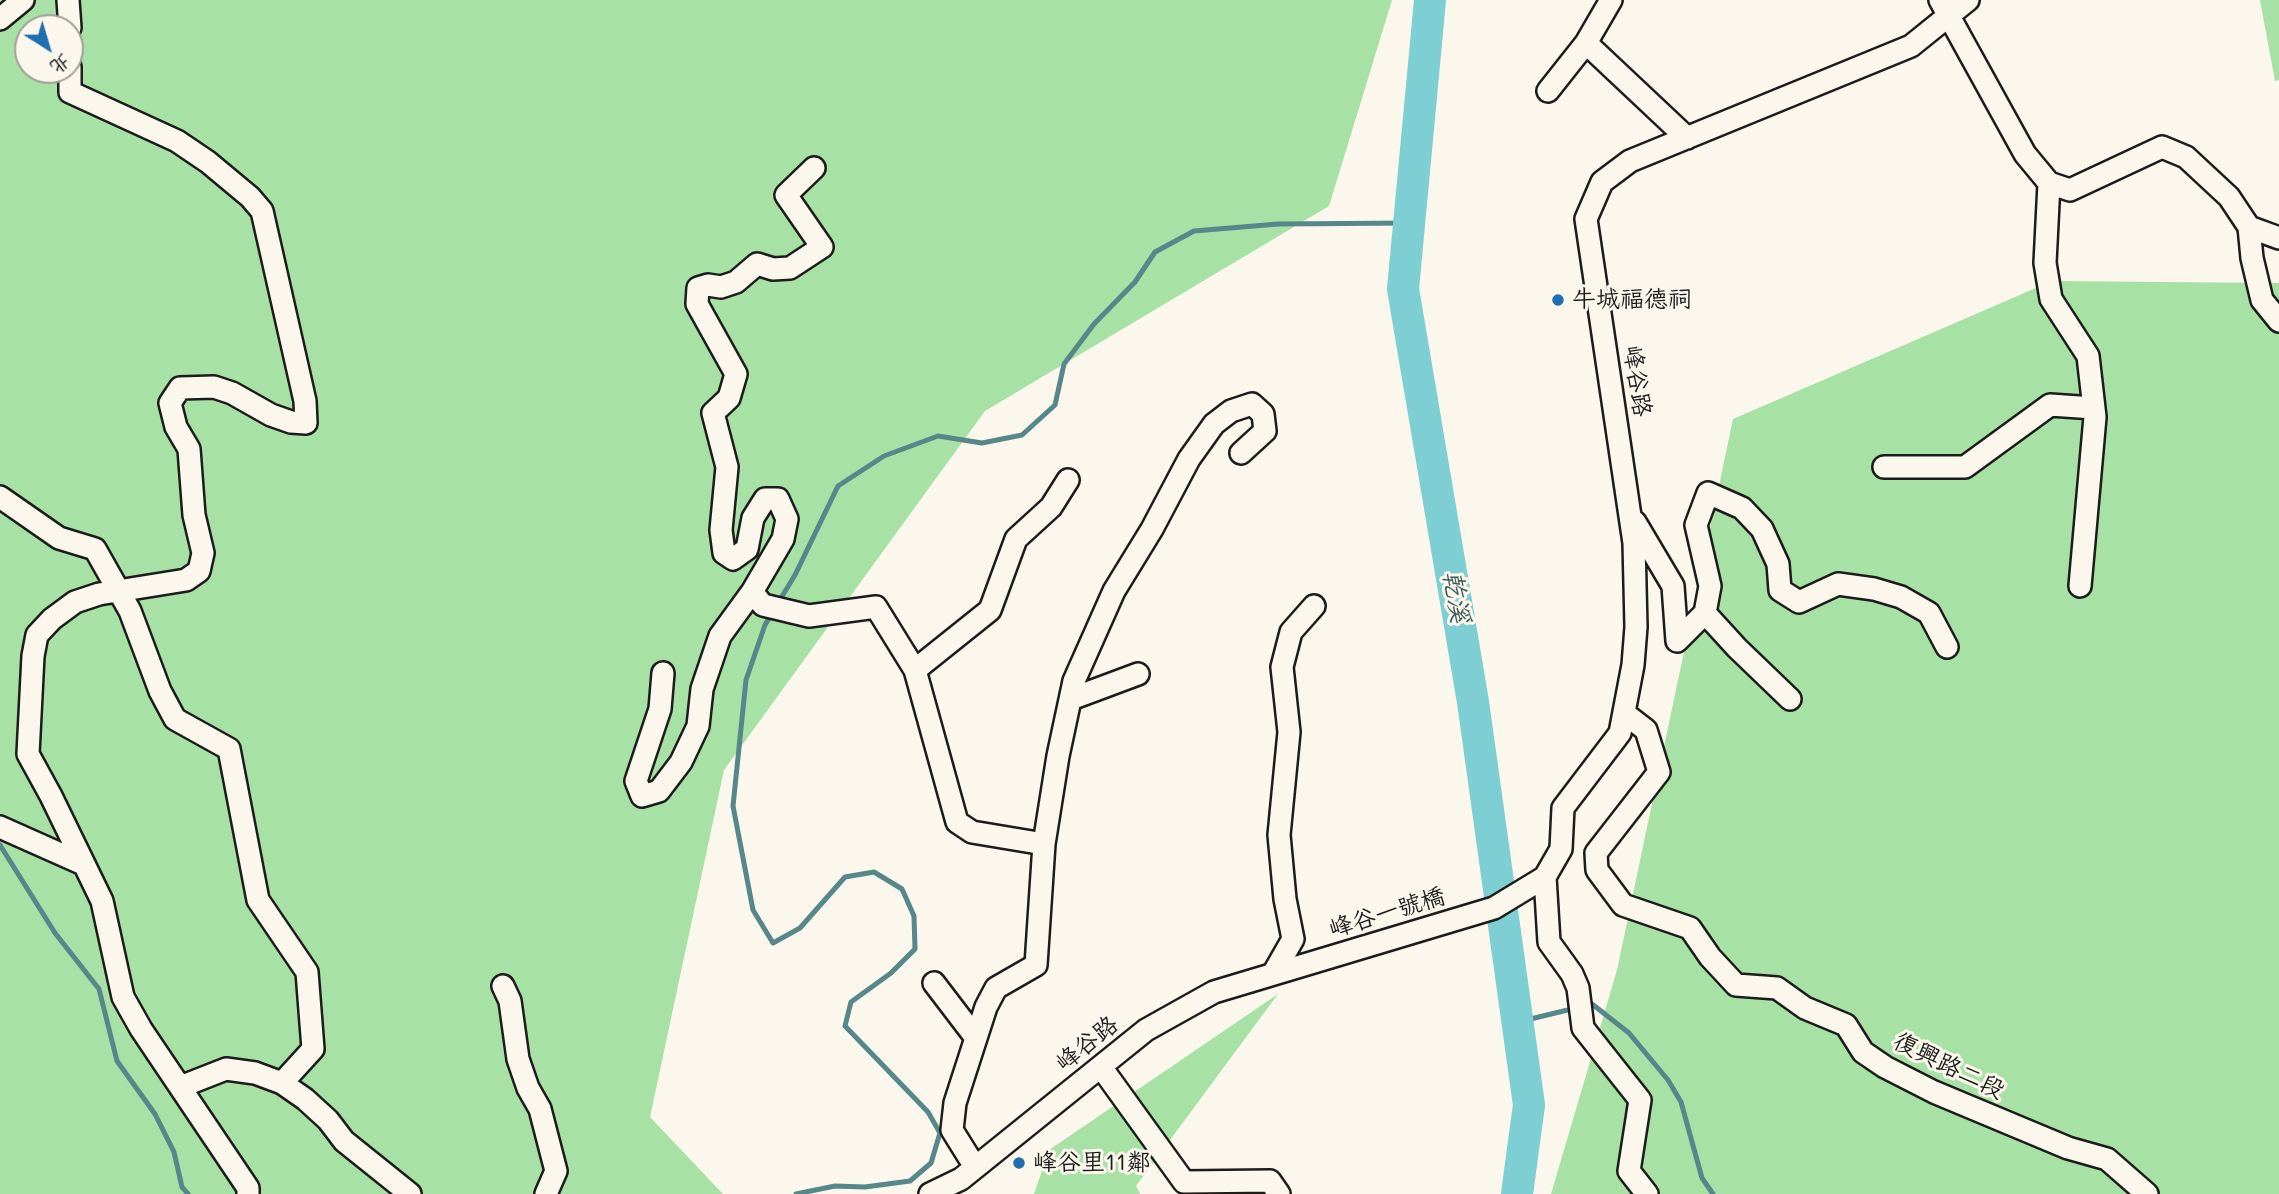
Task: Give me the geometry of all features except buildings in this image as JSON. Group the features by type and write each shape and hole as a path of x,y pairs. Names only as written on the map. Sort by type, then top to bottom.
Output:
{"street":[{"path":"0,19 23,0"},
{"path":"1548,90 1586,43 1611,0"},
{"name":"峰谷路","path":"1545,878 1561,849 1563,808 1620,733 1633,665 1636,627 1631,514 1586,219 1602,183 1630,161 1911,46 1945,8 1968,0"},
{"path":"1945,8 2025,154 2049,183 2070,190 2162,147 2186,157 2229,197 2249,228 2252,258 2262,300 2279,321"},
{"path":"1586,43 1687,138"},
{"path":"70,84 70,92 177,141 250,197 262,211 305,401 306,423 291,422 271,415 239,396 214,387 180,388 170,403 176,426 189,449 194,515 203,553 199,571 186,580 99,594 75,602 37,635 33,656 29,754 102,901 123,997 141,1029 248,1188 248,1194"},
{"path":"663,673 660,709 636,781 642,796 659,790 681,762 698,726 702,689 720,636 758,599 783,539 787,519 778,499 765,499 753,518 747,549 733,559 724,553 721,530 727,467 713,413 729,398 736,374 697,304 698,288 708,285 721,287 736,282 757,264 773,269 790,268 822,247 786,195 814,168"},
{"path":"2049,183 2045,263 2051,299 2088,356 2094,408 2091,473 2080,586"},
{"path":"2249,228 2279,238"},
{"path":"975,1167 952,1130 955,1103 986,1007 996,988 1036,965 1044,844 1074,681 1114,591 1152,529 1189,460 1214,424 1231,411 1252,404 1263,414 1265,431 1241,453"},
{"path":"1884,467 1965,467 2050,405 2094,408"},
{"path":"915,670 990,610 1016,539 1051,507 1068,480"},
{"path":"1631,514 1674,586 1677,641 1705,613 1710,586 1696,525 1708,493 1742,508 1762,529 1778,564 1780,590 1798,602 1838,584 1874,589 1901,597 1930,613 1947,647"},
{"path":"0,497 59,538 95,550 130,611 160,691 175,719 229,749 258,900 307,972 313,1048 282,1083"},
{"path":"758,599 808,616 876,607 915,670 957,822 972,832 1044,844"},
{"path":"1273,974 1293,939 1285,899 1279,835 1289,733 1282,667 1291,632 1314,606"},
{"path":"1705,613 1790,699"},
{"path":"1070,699 1138,674"},
{"name":"復興路二段","path":"1624,713 1646,730 1659,772 1596,853 1597,870 1623,905 1690,928 1710,957 1736,985 1777,988 1805,1008 1846,1025 1863,1052 1885,1068 1934,1092 2068,1148 2107,1159 2144,1192"},
{"path":"0,827 83,864"},
{"path":"1545,878 1549,942 1572,974 1583,1028 1640,1100 1629,1171 1647,1194"},
{"name":"峰谷一號橋","path":"1295,968 1494,908 1545,878"},
{"name":"峰谷路","path":"930,1194 961,1179 1146,1030 1214,992 1295,968"},
{"path":"934,983 976,1038"},
{"path":"503,986 510,1001 518,1059 528,1088 540,1109 556,1171 546,1194"},
{"path":"1101,1067 1184,1182 1270,1181 1279,1194"},
{"path":"180,1087 226,1069 256,1073 282,1083 305,1099 328,1120 344,1140 410,1194"}],"green space":[{"path":"0,0 1392,0 1329,206 985,411 724,770 650,1117 723,1194 0,1194"},
{"path":"2260,0 2279,0 2279,80 2275,81"},
{"path":"2052,281 2279,283 2279,1194 1551,1194 1617,970 1733,419"},
{"path":"1278,994 1136,1186 1140,1194 1034,1194 1049,1150"}],"waterway":[{"name":"乾溪","path":"1430,0 1403,289 1473,702 1529,1105 1517,1194"},
{"path":"778,603 795,575 838,486 884,456 938,436 982,443 1022,435 1055,405 1064,364 1094,324 1135,282 1155,252 1194,231 1278,224 1409,223"},
{"path":"773,611 765,625 746,680 733,806 753,910 773,943 800,928 845,877 874,872 902,889 914,916 915,949 891,973 851,1002 845,1026 928,1112 940,1133 931,1163 910,1181 865,1187 835,1186 796,1194"},
{"path":"0,845 55,933 99,989 117,1061 155,1114 174,1152 182,1187 188,1194"},
{"path":"1585,1006 1592,1004 1629,1033 1668,1080 1681,1102 1702,1178 1713,1194"},
{"path":"1518,1022 1576,1008"}],"place":[{"name":"牛城福德祠","path":"1558,300"},
{"name":"峰谷里11鄰","path":"1019,1163"}]}
